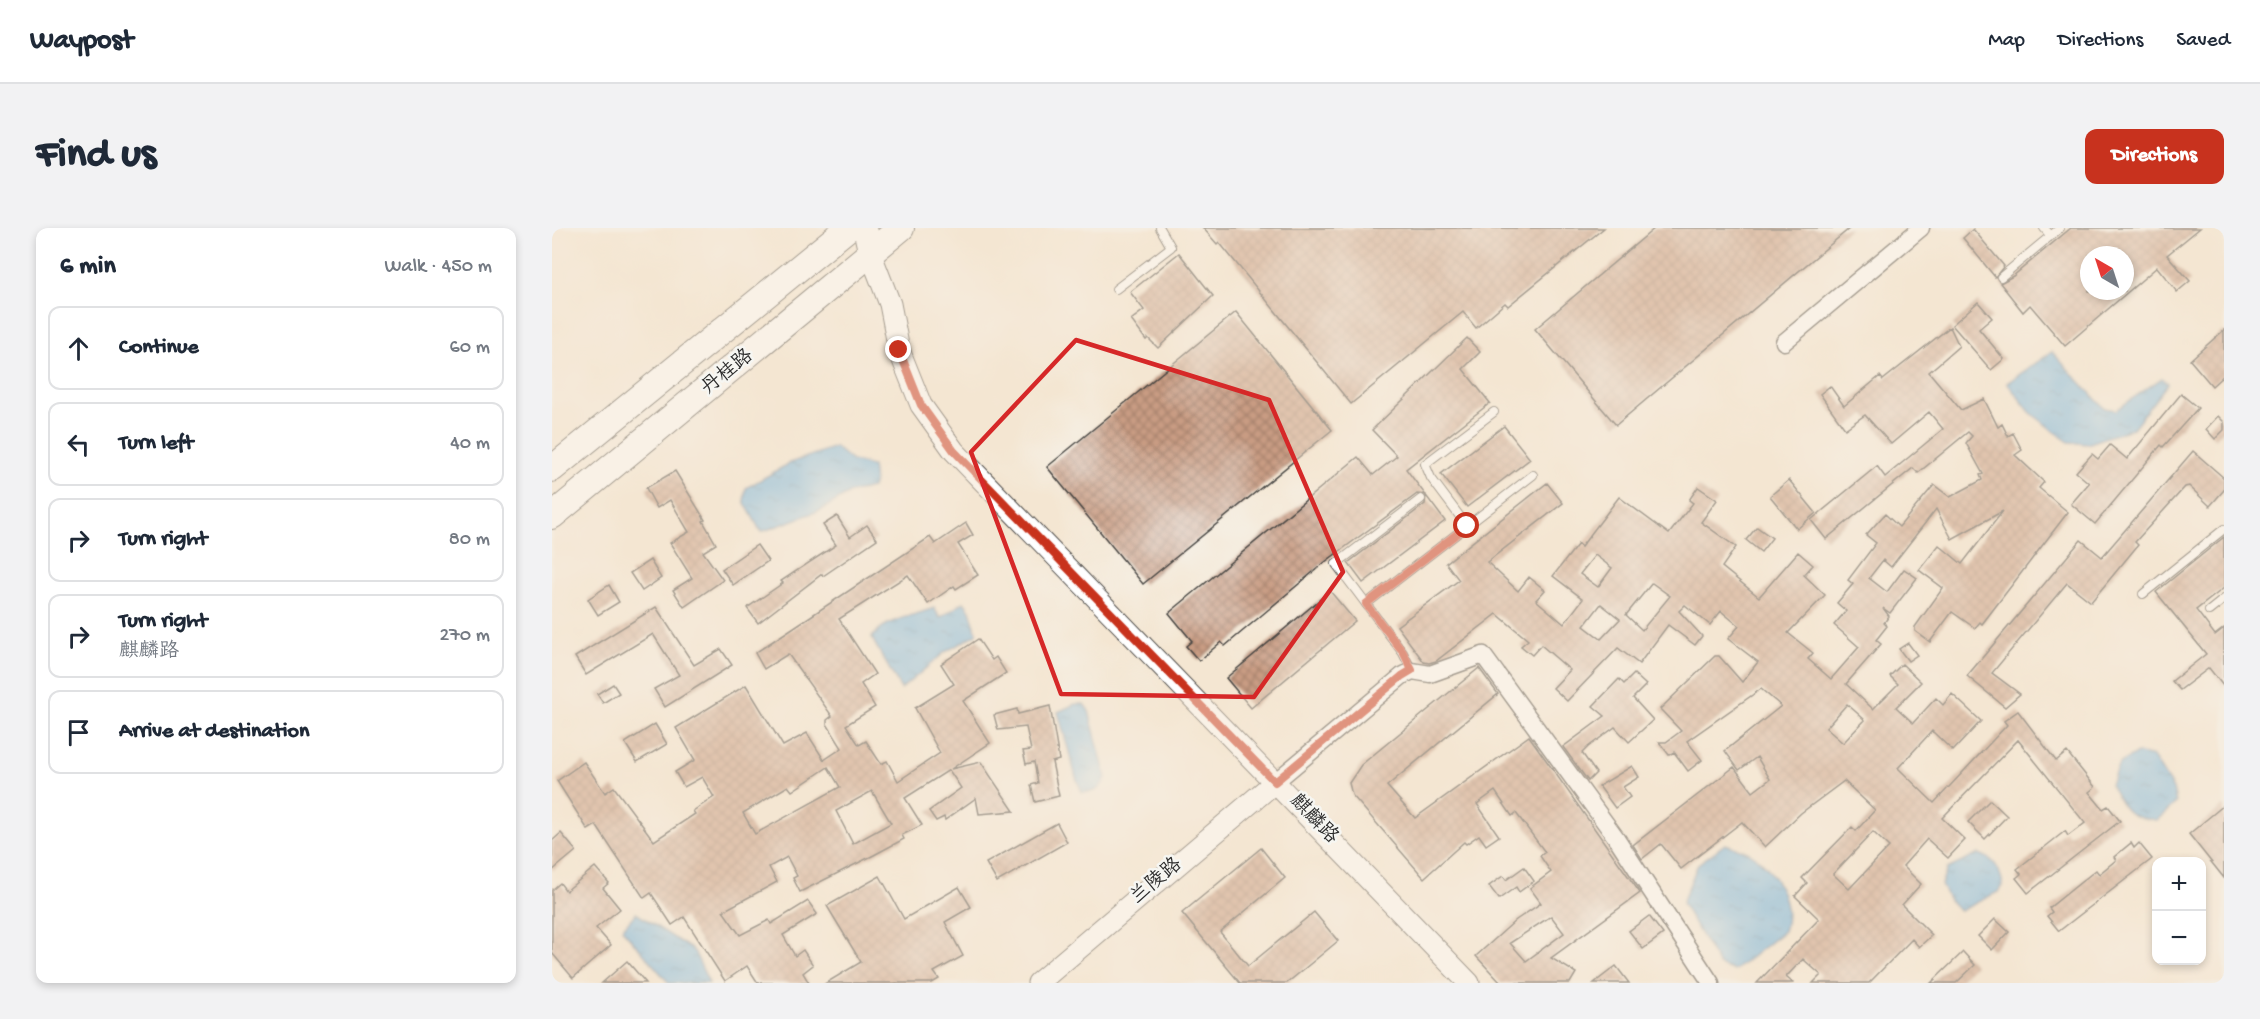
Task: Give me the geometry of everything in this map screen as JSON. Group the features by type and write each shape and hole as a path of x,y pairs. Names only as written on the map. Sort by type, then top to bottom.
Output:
{"main road":[{"name":"丹桂路","path":"552,469 848,228"},
{"path":"866,228 871,255"},
{"name":"丹桂路","path":"552,516 901,228"}],"street":[{"path":"1784,342 1921,228"},
{"name":"麒麟路","path":"871,255 890,304 899,350 921,405 954,451 1469,983"},
{"path":"1275,782 1402,676 1412,670 1430,674 1484,655 1617,838 1711,983"},
{"name":"兰陵路","path":"1038,983 1275,782"}],"lane":[{"path":"1116,289 1171,247 1160,228"},
{"path":"2044,228 2051,236"},
{"path":"2001,277 2060,228"},
{"path":"1467,526 1431,478 1425,464 1494,412"},
{"path":"1366,604 1533,475"},
{"path":"1412,670 1403,652 1336,564 1421,499"},
{"path":"2143,594 2224,530"},
{"path":"2209,611 2224,599"}],"highlighted area":[{"path":"1076,340 1269,400 1343,572 1254,697 1061,694 971,452"}],"water":[{"path":"2052,352 2104,408 2116,410 2162,378 2168,383 2133,428 2087,444 2069,442 2030,412 2007,383"},
{"path":"835,447 852,461 872,466 874,481 872,488 849,493 821,510 761,532 744,501 746,488 790,463"},
{"path":"964,602 970,610 977,634 945,652 901,689 872,637 884,626 900,619 934,608 940,618"},
{"path":"1075,704 1084,704 1089,711 1106,778 1099,788 1091,792 1082,792 1058,712"},
{"path":"2137,753 2153,757 2173,789 2176,803 2157,820 2132,815 2123,806 2110,784 2119,764"},
{"path":"1725,844 1751,854 1767,868 1780,888 1786,910 1784,931 1734,971 1719,965 1682,903 1698,864"},
{"path":"1979,854 1996,865 2003,884 1998,892 1960,911 1949,900 1941,885 1947,869"},
{"path":"636,913 694,951 709,983 669,983 622,929"}],"building":[{"path":"1203,228 1604,228 1508,306 1505,303 1476,328 1463,312 1351,404 1219,242 1217,244"},
{"path":"1655,228 1850,228 1616,425 1535,329"},
{"path":"2071,228 2200,228 2167,255 2190,281 2177,292 2157,267 2134,287 2134,246 2080,246 2080,300 2119,300 2065,346 2030,305 2023,312 2000,283 2013,276"},
{"path":"1973,229 2004,266 1995,277 1963,238"},
{"path":"1179,253 1213,296 1158,348 1148,338 1146,340 1131,320 1144,310 1130,292"},
{"path":"1978,302 1992,318 1979,329 2004,359 1991,370 1952,325"},
{"path":"1236,312 1332,430 1143,584 1047,467"},
{"path":"1950,327 1959,346 1929,372 1961,410 1984,399 1998,427 2002,424 2008,436 2013,433 2022,450 2015,455 2044,482 2039,488 2068,512 1982,624 1980,622 1975,628 1952,612 1930,642 1915,631 1915,627 1943,588 1919,570 1939,545 1962,564 2003,511 1952,539 1936,509 1891,567 1883,560 1869,578 1887,592 1904,569 1917,578 1890,613 1883,608 1889,616 1884,623 1887,626 1876,640 1881,644 1846,684 1873,709 1898,684 1890,676 1902,664 1921,682 1896,707 1913,723 1936,698 1943,705 1952,694 1981,721 1953,751 1932,731 1898,768 1934,803 2007,725 2004,721 2018,711 2056,761 2067,752 2095,787 2089,792 2103,809 2108,806 2120,821 2028,893 2016,878 2021,874 2017,869 2065,831 2068,836 2085,823 2018,740 1942,818 1965,840 1948,858 1927,839 1903,866 1921,884 1902,905 1932,935 1919,947 1912,939 1869,983 1813,983 1821,975 1803,959 1786,977 1793,983 1757,983 1819,919 1795,896 1807,883 1802,878 1852,827 1856,831 1875,810 1844,781 1801,813 1765,847 1742,822 1681,869 1661,844 1642,859 1633,845 1734,767 1753,792 1770,779 1757,757 1739,770 1725,751 1781,706 1761,689 1687,741 1702,760 1688,771 1674,752 1669,755 1659,742 1666,742 1681,731 1660,709 1715,656 1719,656 1742,682 1758,662 1728,639 1739,626 1721,611 1710,625 1685,605 1679,611 1702,636 1695,645 1668,625 1639,664 1618,648 1567,701 1553,688 1570,670 1541,645 1532,655 1521,646 1528,640 1497,614 1436,661 1429,663 1424,662 1397,626 1459,580 1446,563 1547,483 1563,503 1487,562 1518,591 1529,577 1545,590 1536,600 1564,624 1583,599 1553,576 1578,544 1581,547 1619,497 1669,534 1693,503 1689,500 1698,487 1717,500 1701,522 1736,547 1722,567 1759,597 1798,552 1813,565 1804,575 1825,595 1788,633 1813,653 1808,659 1831,679 1859,647 1834,625 1846,611 1837,603 1853,584 1848,580 1876,543 1866,535 1885,514 1899,527 1934,485 1950,497 1982,480 1980,475 1983,474 1966,443 1972,436 1968,432 1918,473 1913,468 1826,539 1811,520 1877,466 1885,477 1943,429 1929,412 1891,444 1865,415 1845,429 1820,394 1830,386 1844,406 1880,376 1883,380","holes":["1595,555 1612,568 1598,587 1580,574","1652,583 1670,596 1642,630 1626,615","1601,604 1620,619 1601,639 1584,626","1847,704 1865,720 1843,743 1826,728","1873,832 1889,847 1849,889 1833,874"]},
{"path":"2224,330 2224,375 2212,386 2190,360"},
{"path":"1467,338 1480,352 1463,369 1490,403 1406,469 1425,495 1417,494 1325,562 1225,646 1221,642 1199,661 1186,646 1192,641 1169,613 1358,457 1373,475 1397,456 1372,430"},
{"path":"2181,394 2198,408 2163,447 2161,445 2095,524 2071,504 2089,483 2076,472 2092,454 2098,459 2110,445 2127,459"},
{"path":"2218,416 2224,422 2224,430 2215,439 2206,429"},
{"path":"1504,426 1530,459 1467,507 1441,474"},
{"path":"2193,451 2224,478 2224,490 2210,506 2189,486 2185,487 2135,542 2138,545 2091,602 2067,583 1992,673 2020,694 2005,707 1967,676 2081,540 2102,557"},
{"path":"675,471 705,520 703,521 716,544 703,552 723,580 684,607 673,590 692,578 670,543 689,532 670,500 657,508 646,488"},
{"path":"1789,480 1816,513 1797,529 1770,496"},
{"path":"1426,496 1445,521 1363,583 1348,563 1425,504"},
{"path":"837,516 850,537 867,525 877,539 823,576 822,574 758,623 747,608 783,583 781,581 836,545 823,525"},
{"path":"966,523 973,535 958,544 978,575 956,589 954,586 928,604 908,575 839,619 875,674 861,684 875,707 846,725 859,745 866,741 881,764 887,761 898,781 940,753 915,708 954,684 941,664 978,639 992,660 996,657 1006,673 963,701 990,743 951,769 981,762 1014,811 979,814 976,798 945,820 944,817 936,821 929,811 961,788 949,770 905,798 922,825 902,835 904,839 800,892 793,878 797,876 787,857 769,867 777,882 723,911 740,935 769,920 771,924 808,901 817,914 783,935 795,956 803,950 813,965 803,973 809,983 758,983 747,966 725,981 684,917 672,925 651,893 644,898 596,825 588,830 557,781 584,762 605,793 614,787 654,841 695,814 693,811 714,797 702,777 684,787 675,772 695,760 676,728 746,685 783,746 807,733 824,760 842,748 827,724 827,720 832,716 788,654 764,669 755,653 930,537 935,544","holes":["828,767 840,787 755,834 743,813 788,786 792,791","872,791 891,823 853,844 836,811"]},
{"path":"1757,527 1772,538 1761,552 1746,540"},
{"path":"2224,537 2224,588 2196,610 2215,635 2224,628 2224,687 2209,668 2180,690 2172,681 2206,654 2156,592"},
{"path":"757,545 768,561 733,585 722,569"},
{"path":"650,560 661,578 642,591 630,573"},
{"path":"609,585 619,602 598,615 588,599"},
{"path":"1330,591 1355,621 1251,708 1226,678"},
{"path":"656,607 694,665 721,649 732,665 665,707 654,689 679,675 653,634 586,675 575,657"},
{"path":"1908,643 1917,655 1908,661 1899,649"},
{"path":"1479,668 1498,694 1387,786 1415,818 1529,736 1640,893 1551,958 1576,973 1570,983 1501,983 1476,956 1516,920 1541,903 1530,888 1551,872 1540,856 1545,852 1516,813 1512,816 1495,791 1477,804 1499,836 1486,845 1479,835 1466,844 1464,842 1424,878 1352,795 1349,783 1361,765","holes":["1551,916 1564,933 1526,961 1510,943"]},
{"path":"1634,674 1646,685 1633,698 1653,720 1629,742 1615,727 1588,747 1582,753 1596,773 1588,781 1563,747 1605,716 1593,706 1619,679 1624,684"},
{"path":"613,684 619,693 603,703 597,694"},
{"path":"1050,706 1059,760 1052,762 1059,796 1035,802 1031,785 1038,783 1034,762 1026,764 1023,751 1031,750 1026,727 998,730 994,715 1017,709 1018,714"},
{"path":"655,724 667,744 637,762 625,743"},
{"path":"1632,766 1639,777 1623,787 1630,797 1615,808 1599,786"},
{"path":"1990,800 2007,816 1985,839 1968,822"},
{"path":"2224,805 2224,878 2189,834"},
{"path":"1057,823 1067,842 997,882 986,863"},
{"path":"561,833 576,851 552,871 552,841"},
{"path":"2131,843 2134,848 2139,843 2152,859 2059,931 2047,916 2052,912 2049,908 2096,870 2099,874 2116,860 2114,857"},
{"path":"1261,848 1285,878 1220,932 1248,966 1314,912 1338,941 1287,983 1240,983 1182,913"},
{"path":"595,867 609,883 603,888 620,909 596,928 611,945 573,978 552,953 552,890 560,883 566,891"},
{"path":"1524,867 1534,881 1519,892 1516,887 1499,899 1489,886 1503,876 1506,880"},
{"path":"880,876 904,919 959,887 971,907 945,922 963,956 934,972 939,979 932,983 826,983 861,962 827,906"},
{"path":"1649,916 1663,934 1643,949 1629,931"},
{"path":"1995,919 2009,932 1992,950 1978,936"},
{"path":"1963,952 1975,965 1956,983 1931,983"},
{"path":"627,961 646,983 602,983"},
{"path":"1616,966 1629,983 1594,983"}],"route":[{"path":"899,350 921,405 954,451 1275,782 1412,670 1403,652 1366,604 1467,526"}]}
